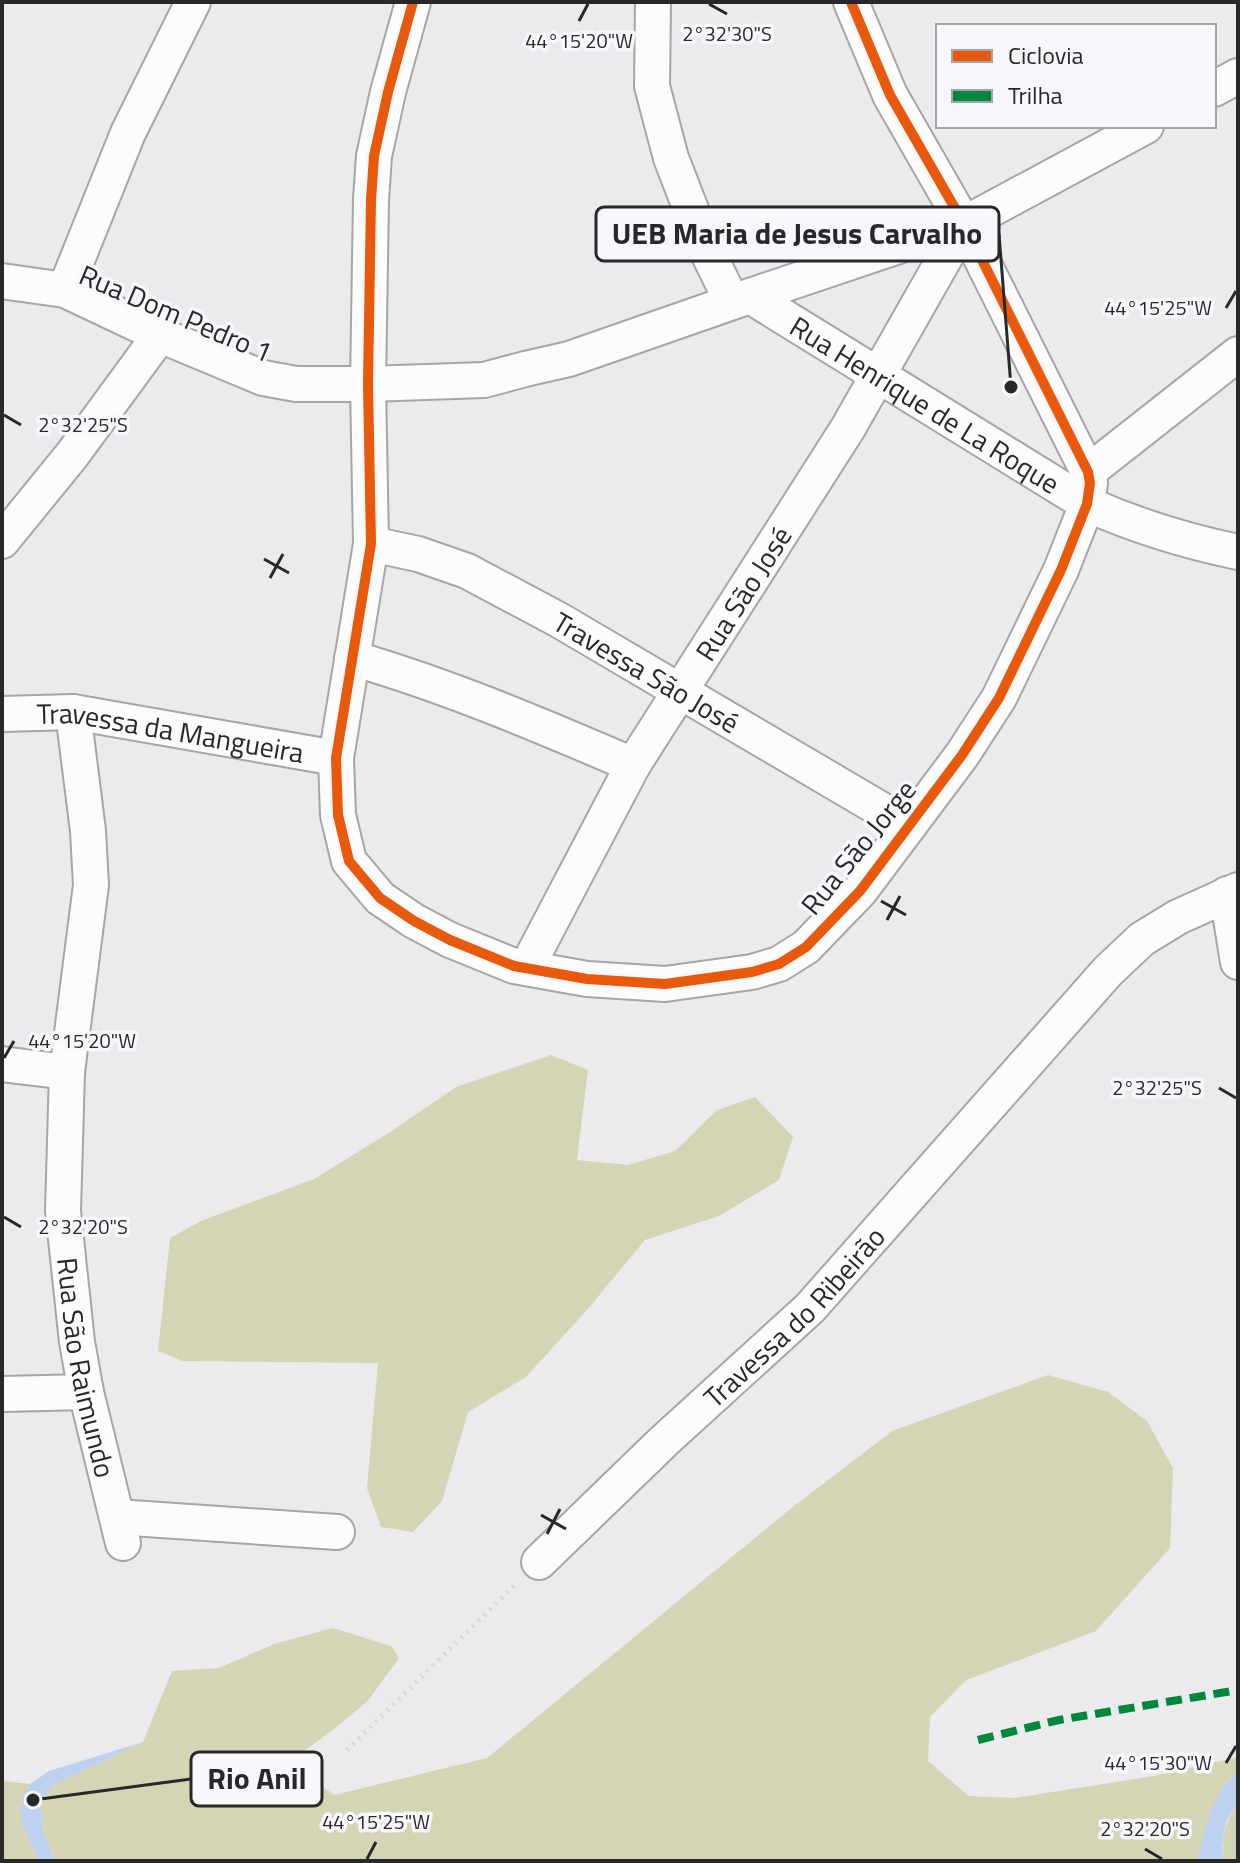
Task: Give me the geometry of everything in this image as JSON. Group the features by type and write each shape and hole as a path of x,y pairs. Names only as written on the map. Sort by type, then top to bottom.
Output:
{"street":[{"path":"65,290 128,133 193,2"},
{"name":"Rua São Jorge","path":"413,2 374,156 368,384 371,544 336,758 338,815 349,861 380,898 450,940 514,966 587,979 665,984 752,972 779,964 806,947 860,891 962,755 999,698 1061,570 1088,488"},
{"path":"653,2 652,86 671,158 707,251 741,299"},
{"path":"851,2 890,95 964,224 1088,488 1238,354"},
{"path":"1216,88 1238,76"},
{"name":"Rua Dom Pedro 1","path":"2,281 65,290 160,335 263,378 296,384 484,380 569,359 964,224 1142,128"},
{"name":"Rua São José","path":"527,967 633,765 848,428 964,224"},
{"name":"Rua Henrique de La Roque","path":"741,299 1088,488 1130,523 1193,543 1238,552"},
{"path":"2,541 72,455 160,335"},
{"name":"Travessa São José","path":"371,544 418,554 467,571 559,620 909,826"},
{"path":"352,658 443,687 633,765"},
{"name":"Travessa da Mangueira","path":"2,714 73,712 336,758"},
{"name":"Rua São Raimundo","path":"73,712 88,831 91,885 67,1072 63,1211 77,1342 120,1530 337,1532"},
{"path":"1233,892 1238,962"},
{"name":"Travessa do Ribeirão","path":"539,1562 664,1441 810,1308 1108,971 1142,939 1178,917 1233,892"},
{"path":"2,1064 67,1072"},
{"path":"2,1394 86,1392"}],"path":[{"path":"347,1750 539,1562"}],"green space":[{"path":"551,1055 588,1070 577,1160 628,1165 675,1151 717,1110 755,1097 793,1137 779,1180 719,1216 645,1240 526,1377 468,1412 442,1501 413,1532 381,1527 367,1488 378,1363 183,1361 158,1351 170,1238 203,1220 314,1179 456,1087"},
{"path":"1048,1375 1108,1392 1147,1421 1173,1468 1170,1548 1096,1631 966,1680 930,1717 928,1761 969,1796 1015,1798 1154,1776 1238,1757 1238,1771 1223,1786 1197,1861 55,1861 42,1828 41,1803 53,1785 143,1742 172,1671 219,1668 274,1644 333,1628 391,1646 399,1658 367,1702 289,1761 334,1795 487,1758 789,1510 892,1431"},
{"path":"2,1781 30,1784 23,1804 24,1823 39,1861 2,1861"},
{"path":"1238,1803 1238,1861 1223,1861 1225,1830"}],"water":[{"path":"143,1742 53,1785 41,1803 42,1828 55,1861 39,1861 23,1825 20,1809 30,1784 49,1771"},
{"path":"1238,1771 1238,1803 1226,1822 1223,1861 1197,1861 1210,1811 1223,1786"}],"marked path":[{"path":"978,1740 1059,1720 1238,1690"}],"cycle path":[{"path":"413,2 374,156 368,384 371,544 336,758 338,815 349,861 380,898 414,921 450,940 514,966 587,979 665,984 752,972 779,964 806,947 860,891 962,755 999,698 1061,570 1087,504 1088,472 964,224 890,95 851,2"}],"place":[{"name":"UEB Maria de Jesus Carvalho","path":"1011,387"},
{"name":"Rio Anil","path":"33,1800"}]}
